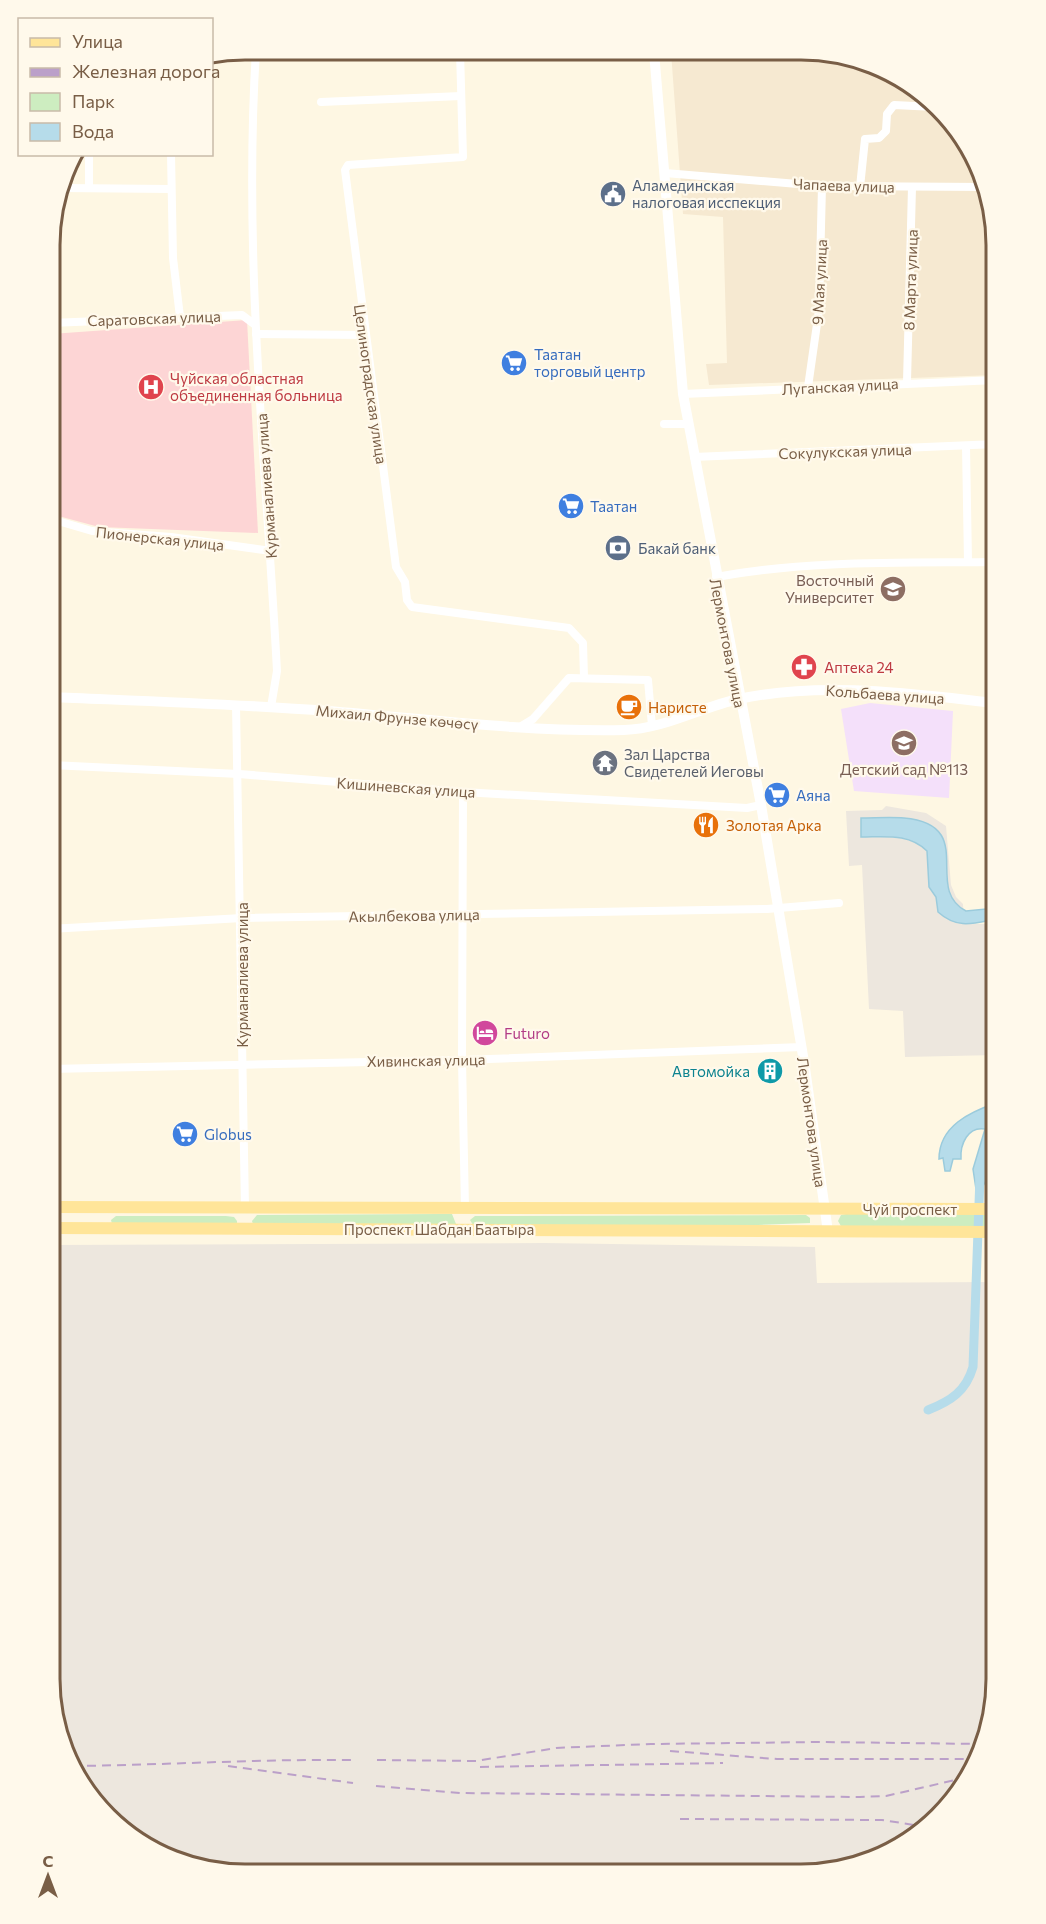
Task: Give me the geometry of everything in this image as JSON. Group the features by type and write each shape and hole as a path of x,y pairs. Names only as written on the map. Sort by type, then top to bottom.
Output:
{"main road":[{"name":"Лермонтова улица","path":"655,60 683,394 739,699 761,805 802,1047 828,1232"},
{"name":"Кольбаева улица","path":"739,699 833,689 986,702"},
{"name":"Михаил Фрунзе көчөсү","path":"60,697 271,707 520,727 626,730 652,726 739,699"},
{"name":"Проспект Шабдан Баатыра","path":"60,1207 825,1209"},
{"path":"72,1207 72,1228"},
{"path":"106,1208 107,1228"},
{"path":"245,1208 246,1229"},
{"path":"465,1209 465,1229"},
{"name":"Чуй проспект","path":"825,1209 986,1209"},
{"name":"Проспект Шабдан Баатыра","path":"60,1228 828,1232"},
{"name":"Чуй проспект","path":"828,1232 986,1232"}],"street":[{"name":"Курманалиева улица","path":"255,60 253,108 254,324 278,671 271,707"},
{"name":"Целиноградская улица","path":"460,60 463,157 345,167 396,567 405,582 408,604 412,607 569,628 582,643 584,678"},
{"path":"321,102 461,96"},
{"path":"860,187 866,139 879,138 886,131 887,114 894,105 923,106"},
{"path":"89,156 89,188"},
{"path":"171,156 173,258 180,316"},
{"name":"Чапаева улица","path":"665,173 822,186 976,187"},
{"name":"9 Мая улица","path":"808,387 819,310 822,186"},
{"name":"8 Марта улица","path":"907,382 912,187"},
{"path":"69,188 171,189"},
{"name":"Саратовская улица","path":"60,323 242,315 254,324"},
{"path":"256,334 365,335"},
{"name":"Луганская улица","path":"683,394 907,382 986,380"},
{"path":"664,424 688,424"},
{"name":"Сокулукская улица","path":"694,457 986,445"},
{"path":"966,446 968,562"},
{"name":"Пионерская улица","path":"60,522 92,531 171,537 271,551"},
{"path":"716,577 805,566 986,562"},
{"path":"520,727 533,719 569,678 648,680 652,726"},
{"name":"Курманалиева улица","path":"236,705 242,918 245,1208"},
{"name":"Кишиневская улица","path":"60,765 239,774 464,792 747,808 761,805"},
{"path":"464,792 462,1060 465,1209"},
{"name":"Акылбекова улица","path":"60,927 242,918 778,908 839,903"},
{"name":"Хивинская улица","path":"60,1069 462,1060 802,1047"}],"shaded area":[{"path":"672,60 813,60 860,70 883,79 904,91 940,123 955,142 967,163 980,197 986,245 986,375 709,385 706,364 727,363 723,217 683,214"},
{"name":"Чуйская областная объединенная больница","path":"247,320 258,533 99,527 60,516 60,333"},
{"path":"870,703 953,711 949,798 854,791 841,709"},
{"path":"886,806 926,813 946,826 951,885 956,897 963,904 964,924 986,923 986,1055 905,1057 903,1011 869,1009 862,865 849,866 846,811 882,810"},
{"path":"544,1243 815,1247 817,1283 986,1282 986,1691 980,1727 961,1771 948,1792 914,1826 872,1850 813,1864 245,1864 197,1858 153,1839 132,1826 114,1810 91,1782 70,1738 62,1703 60,1679 60,1245"}],"green space":[{"path":"986,1213 986,1227 841,1226 838,1221 841,1215"},
{"path":"452,1214 456,1224 253,1224 252,1221 257,1215"},
{"path":"806,1215 810,1218 810,1223 733,1226 473,1225 470,1220 475,1216"},
{"path":"116,1216 226,1216 234,1217 237,1224 112,1224 111,1220"}],"water":[{"path":"861,818 904,818 926,823 939,832 945,844 948,888 954,901 966,911 986,909 986,921 960,923 945,918 938,912 936,897 929,887 927,851 920,845 905,839 861,837"},
{"path":"986,1107 986,1181 983,1186 976,1189 973,1169 985,1129 974,1130 966,1137 961,1159 953,1159 950,1171 945,1171 943,1158 939,1159 940,1147 950,1129 976,1111"}],"waterway":[{"path":"928,1410 944,1403 962,1389 973,1367 980,1177"}],"railway":[{"path":"377,1760 476,1761 556,1748 651,1744 820,1742 974,1744"},
{"path":"670,1751 777,1759 967,1759"},
{"path":"82,1766 352,1760"},
{"path":"480,1767 723,1763"},
{"path":"228,1766 353,1783"},
{"path":"376,1786 460,1793 860,1797 886,1796 955,1780"},
{"path":"680,1819 882,1820 915,1825"}],"place":[{"name":"Аламединская налоговая исспекция","path":"613,194"},
{"name":"Таатан торговый центр","path":"514,363"},
{"name":"Чуйская областная объединенная больница","path":"151,387"},
{"name":"Таатан","path":"571,506"},
{"name":"Бакай банк","path":"618,548"},
{"name":"Восточный Университет","path":"893,589"},
{"name":"Аптека 24","path":"804,667"},
{"name":"Наристе","path":"629,707"},
{"name":"Детский сад №113","path":"904,743"},
{"name":"Зал Царства Свидетелей Иеговы","path":"605,763"},
{"name":"Аяна","path":"777,795"},
{"name":"Золотая Арка","path":"706,825"},
{"name":"Futuro","path":"485,1033"},
{"name":"Автомойка","path":"770,1071"},
{"name":"Globus","path":"185,1134"}]}
